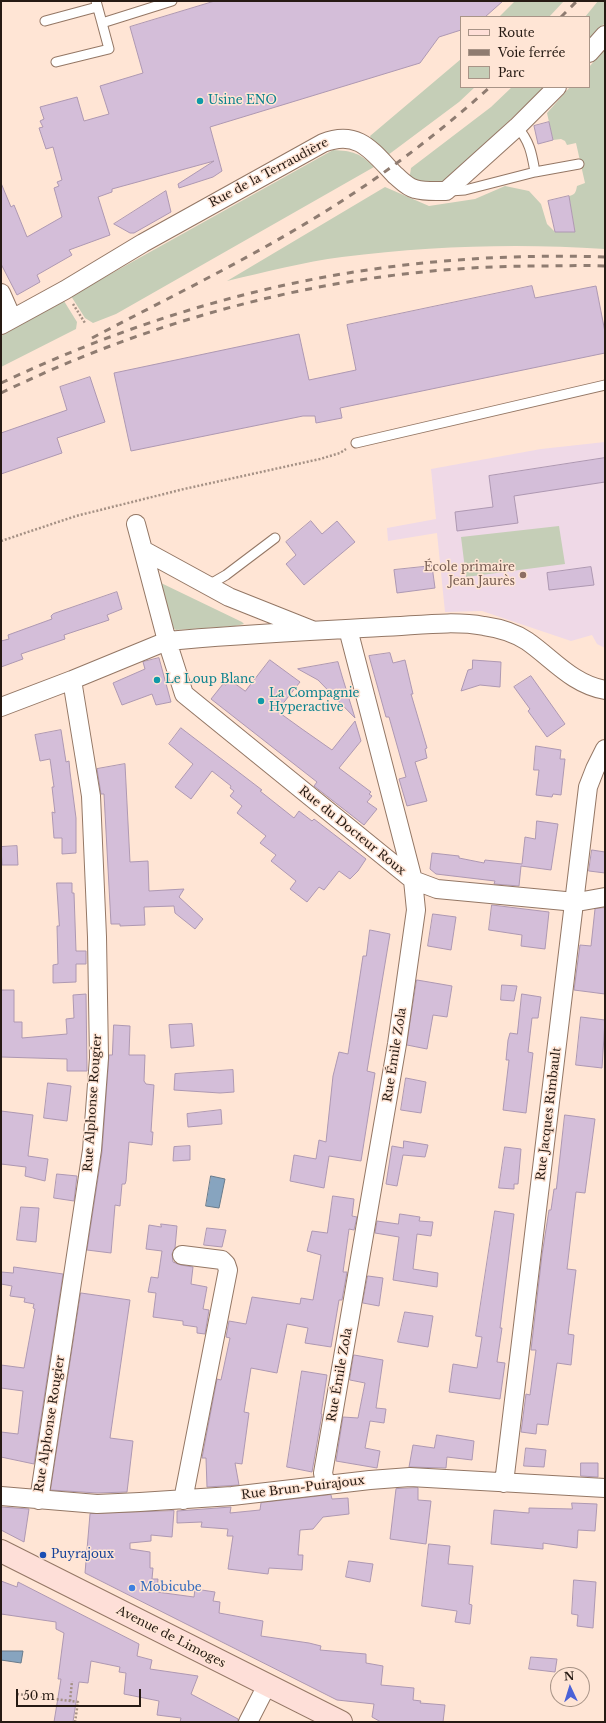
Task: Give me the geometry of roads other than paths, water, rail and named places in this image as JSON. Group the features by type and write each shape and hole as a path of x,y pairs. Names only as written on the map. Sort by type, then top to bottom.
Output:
{"main road":[{"name":"Avenue de Limoges","path":"1,1552 341,1722"}],"street":[{"path":"590,52 605,35"},
{"path":"446,191 517,127 555,88"},
{"name":"Rue de la Terraudière","path":"6,322 65,290 143,242 322,143 335,138 346,138 362,145 405,184 414,189 446,191"},
{"path":"1,294 6,322"},
{"name":"Rue du Docteur Roux","path":"136,524 167,640 184,694 413,880 437,889 575,901 605,897"},
{"path":"144,550 229,597 312,630"},
{"path":"1,707 72,680 167,640 237,634 458,624 484,626 504,631 525,640 565,672 584,684 605,690"},
{"name":"Rue Émile Zola","path":"326,1485 323,1473 397,1044 416,910 413,880 348,629"},
{"name":"Rue Alphonse Rougier","path":"39,1500 92,1150 99,1058 97,936 91,796 72,680"},
{"name":"Rue Jacques Rimbault","path":"504,1483 588,787 594,769 605,749"},
{"path":"182,1255 222,1260 226,1264 228,1270 183,1500"},
{"name":"Rue Brun-Puirajoux","path":"1,1496 97,1504 232,1496 410,1477 605,1488"},
{"path":"248,1722 267,1685"}],"lane":[{"path":"102,23 172,1"},
{"path":"45,21 97,4 109,49 56,62"},
{"path":"517,127 531,149 536,172"},
{"path":"446,191 466,190 536,172 579,164"},
{"path":"356,443 605,385"},
{"path":"207,586 226,575 275,538"}],"water":[{"path":"211,1176 225,1179 219,1208 206,1206"},
{"path":"1,1651 23,1651 21,1663 1,1660"}],"railway":[{"path":"562,16 577,1"},
{"path":"92,338 240,261 326,211 411,153 489,88"},
{"path":"1,383 74,351 148,324 221,301 295,283 370,270 447,261 525,257 605,257"},
{"path":"1,393 64,364 129,339 196,317 263,299 331,285 400,274 469,268 605,266"}],"place":[{"name":"Usine ENO","path":"200,101"},
{"name":"École primaire Jean Jaurès","path":"523,575"},
{"name":"Le Loup Blanc","path":"157,680"},
{"name":"La Compagnie Hyperactive","path":"261,701"},
{"name":"Puyrajoux","path":"43,1555"},
{"name":"Mobicube","path":"132,1588"}]}
